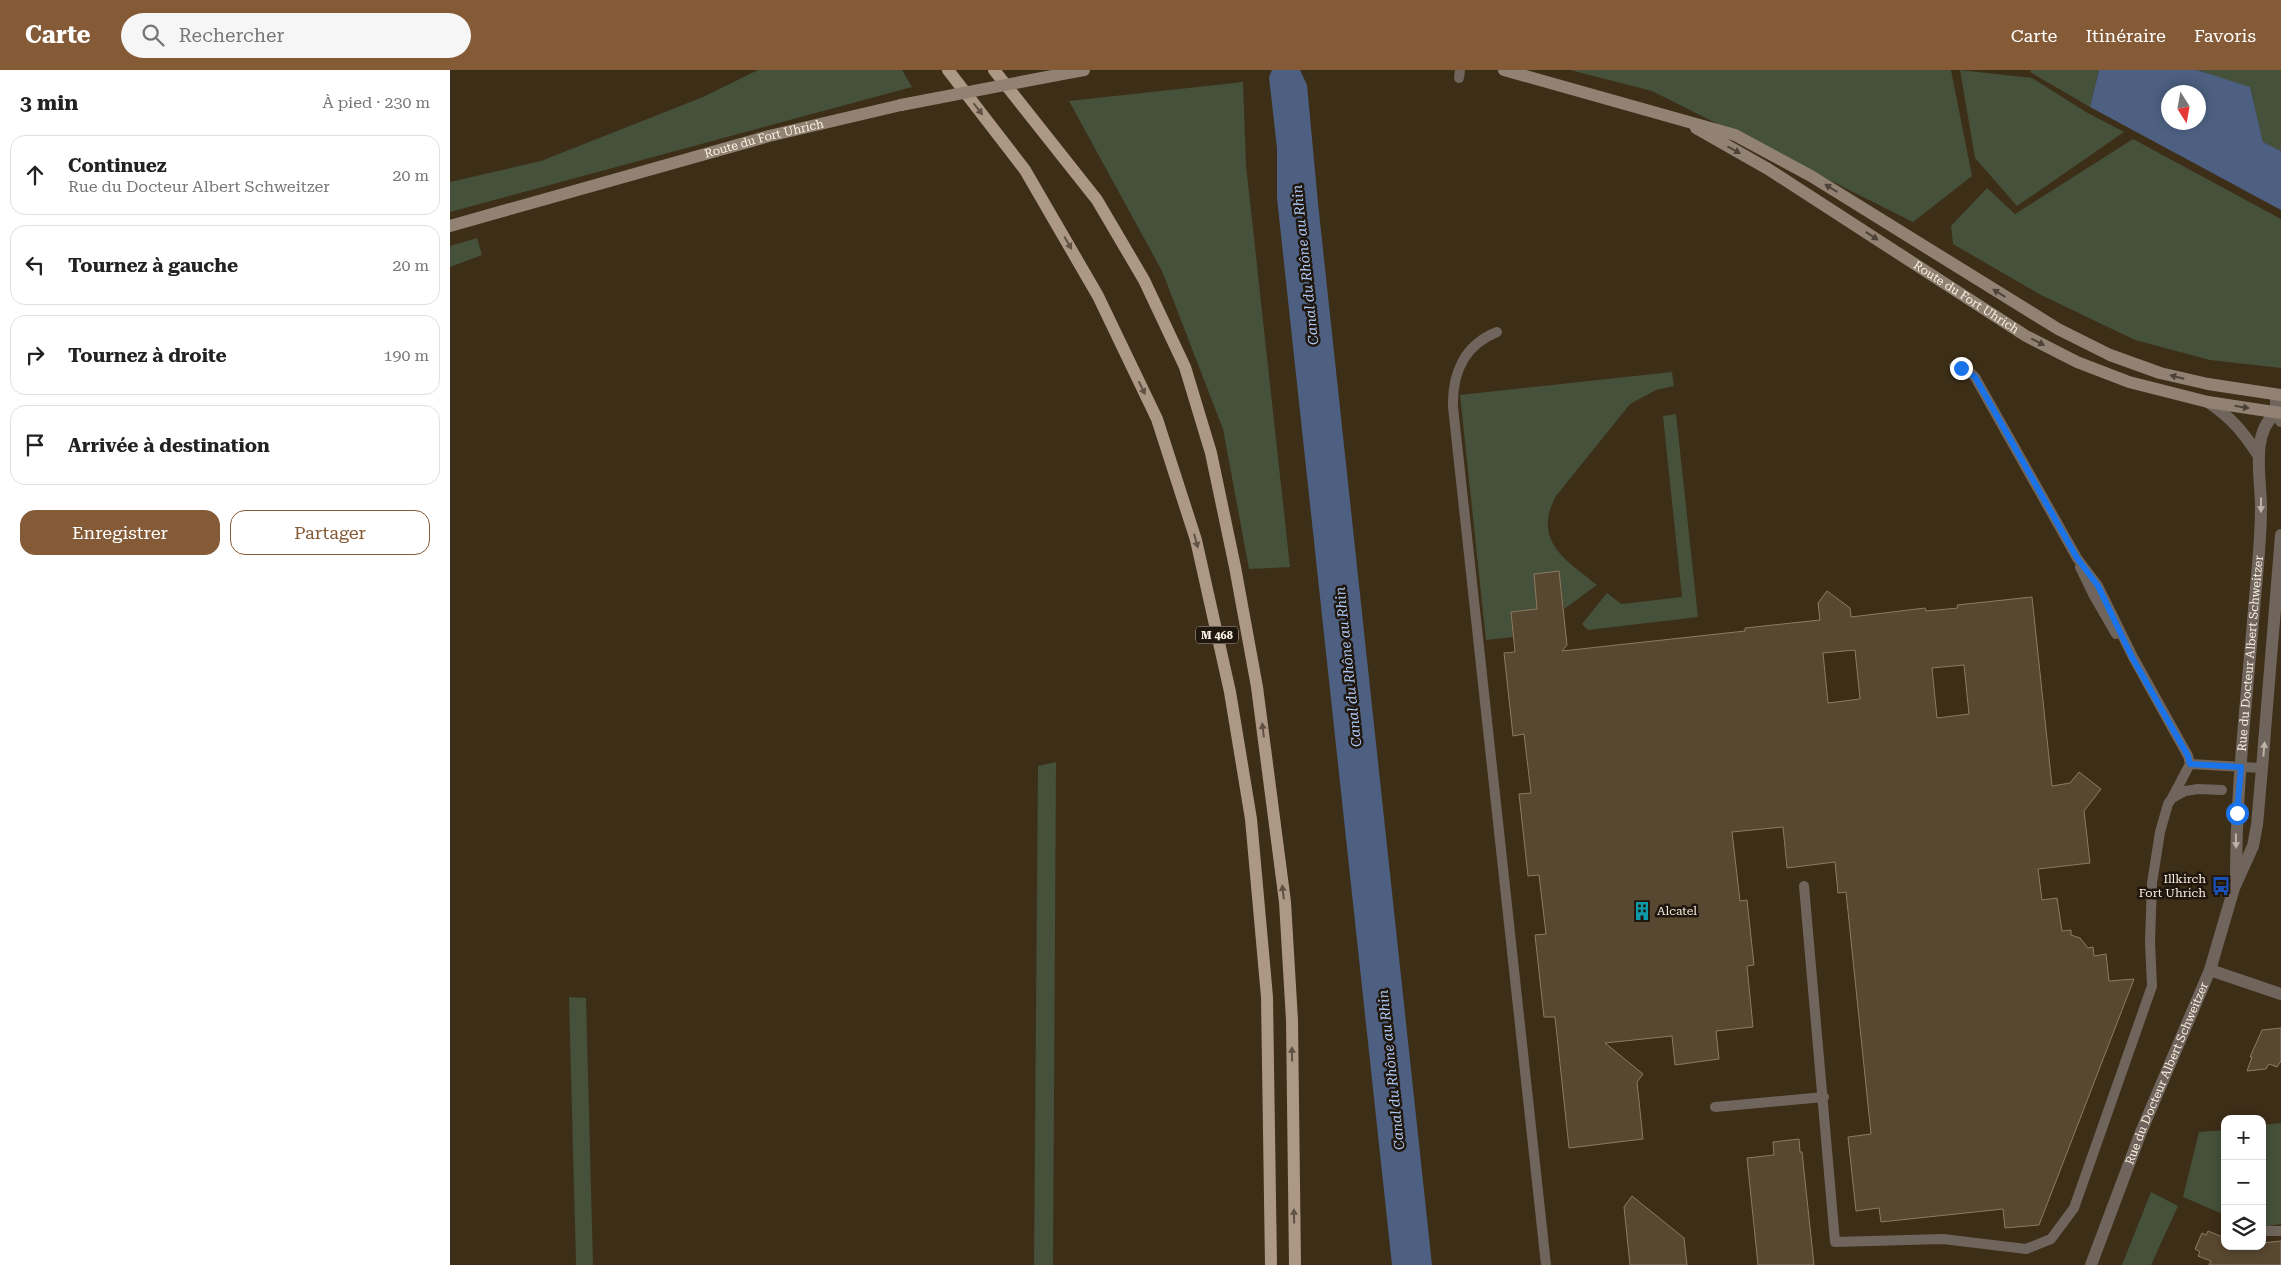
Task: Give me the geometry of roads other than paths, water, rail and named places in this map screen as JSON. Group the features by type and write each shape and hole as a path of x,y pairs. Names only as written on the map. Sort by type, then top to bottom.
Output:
{"main road":[{"name":"M 468","path":"948,70 1025,170 1098,296 1157,419 1196,540 1230,692 1251,819 1267,997 1271,1265"},
{"name":"M 468","path":"994,70 1097,200 1144,280 1185,367 1211,453 1235,567 1257,687 1285,902 1292,1020 1295,1265"}],"street":[{"name":"Route du Fort Uhrich","path":"450,226 769,136 901,105 1084,70"},
{"name":"Route du Fort Uhrich","path":"1504,70 1736,135 1812,176 2058,329 2110,355 2160,373 2198,382 2279,395"},
{"name":"Route du Fort Uhrich","path":"1676,117 1768,169 2026,336 2077,362 2129,382 2208,402 2279,416"},
{"path":"2279,395 2279,416"},
{"path":"2208,402 2229,417 2243,432 2259,456"},
{"name":"Rue du Docteur Albert Schweitzer","path":"2236,880 2236,831 2261,524 2259,456 2262,437 2268,420 2279,416"},
{"name":"Rue du Docteur Albert Schweitzer","path":"2091,1265 2141,1132 2210,970 2236,880 2253,846 2257,825 2281,535"},
{"path":"2210,970 2281,994"}],"lane":[{"path":"1497,332 1479,342 1462,361 1453,386 1454,407 1546,1265"},
{"path":"1804,886 1824,1097 1835,1242 1943,1238 2026,1249 2051,1239 2074,1208 2152,986 2150,942 2152,883 2160,832 2168,804 2190,764 2188,756 2125,644 2098,586 2077,558 1975,377 1970,372 1954,366"},
{"path":"2190,764 2262,768"},
{"path":"2172,798 2185,791 2198,789 2222,790"},
{"path":"1715,1107 1824,1097"},
{"path":"2266,1231 2281,1231"}],"water":[{"name":"Canal du Rhône au Rhin","path":"1272,70 1300,70 1307,85 1432,1265 1392,1265 1277,198 1277,148 1269,77"},
{"path":"2099,70 2197,70 2250,87 2263,142 2281,151 2281,210 2090,107"}],"place":[{"name":"Illkirch Fort Uhrich","path":"2221,886"},
{"name":"Alcatel","path":"1642,911"}]}
